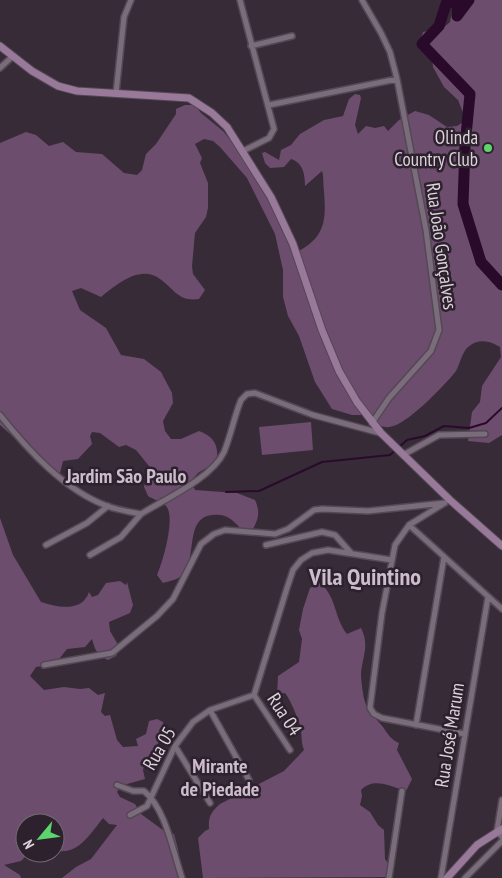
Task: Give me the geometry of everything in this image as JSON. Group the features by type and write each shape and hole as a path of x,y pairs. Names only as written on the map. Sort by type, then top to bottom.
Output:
{"main road":[{"path":"0,46 32,72 58,86 77,91 180,97 199,103 227,127 271,196 293,244 322,330 339,371 372,423 447,502 502,546"},
{"path":"447,878 477,845 500,830"}],"street":[{"path":"116,93 124,17 131,0"},
{"path":"240,0 274,129 273,134 243,151"},
{"name":"Rua João Gonçalves","path":"362,0 390,52 397,80 426,230 439,330 431,351 389,398 372,423"},
{"path":"251,46 292,36"},
{"path":"0,68 13,56"},
{"path":"269,105 397,80"},
{"path":"90,555 121,537 141,514 204,474 216,463 224,452 241,400 246,394 254,393 313,415 381,433"},
{"path":"0,415 20,440 74,487 108,506 141,514"},
{"path":"402,454 439,435 485,434"},
{"path":"447,502 409,525 395,545 370,708 374,714 382,718 465,734"},
{"path":"44,665 112,653 156,616 172,599 201,544 214,534 225,530 275,534 288,529 314,510 368,511 447,502"},
{"path":"46,545 88,522 108,506"},
{"path":"409,525 502,609"},
{"path":"266,545 322,532 335,534 351,552"},
{"path":"254,695 293,570 301,560 312,553 328,550 351,552 392,560"},
{"path":"416,725 444,557"},
{"name":"Rua José Marum","path":"441,878 488,597"},
{"name":"Rua 05","path":"130,814 147,806 174,746 193,722 210,710 254,695"},
{"name":"Rua 04","path":"254,695 290,750"},
{"path":"210,710 249,780"},
{"path":"174,746 210,803"},
{"path":"117,785 133,791 144,791 152,797 172,840 172,848 182,878"},
{"path":"390,878 402,791"},
{"path":"502,800 500,830 502,837"},
{"path":"465,878 502,841"}],"shaded area":[{"path":"454,0 502,0 502,435 489,443 468,441 472,412 480,402 482,386 501,357 500,347 484,341 476,342 468,347 456,371 443,386 415,413 396,425 384,427 378,425 373,415 352,415 332,409 315,382 299,336 288,316 283,297 283,270 275,234 247,178 220,147 213,141 204,139 195,144 202,158 200,163 208,183 208,208 206,217 195,233 192,266 193,274 205,290 199,299 182,297 160,279 144,274 136,275 121,282 101,297 81,288 72,291 80,310 106,328 121,355 144,359 161,372 172,393 173,403 163,421 165,431 171,439 181,439 199,431 209,436 215,443 217,452 216,462 198,473 191,481 195,490 237,493 255,500 257,504 257,521 253,529 243,531 233,521 222,515 204,518 198,523 194,531 186,569 181,576 163,583 157,575 168,539 169,511 166,506 148,496 144,487 149,466 136,450 126,445 119,447 100,433 92,432 90,436 92,444 78,459 63,461 60,473 54,473 0,425 0,143 26,132 36,135 49,146 63,142 76,152 102,154 124,173 137,175 142,170 146,154 156,144 176,114 176,109 185,105 195,105 201,113 223,131 243,155 299,251 315,239 322,226 325,210 322,171 305,186 304,173 298,163 291,159 284,167 270,168 265,163 262,153 265,152 279,160 281,150 291,145 300,134 324,120 343,116 349,99 355,94 360,95 361,98 355,125 358,134 366,126 375,128 384,126 388,131 399,120 415,111 429,115 447,127 457,126 466,120 458,100 444,87 433,67 432,57 420,42 423,32 443,28 450,22"},
{"path":"311,422 313,450 262,455 259,427"},
{"path":"0,518 13,555 41,602 61,607 75,606 86,599 89,592 92,597 98,595 106,583 120,581 126,585 127,582 133,605 130,613 109,622 110,631 120,648 116,656 108,660 101,656 95,649 92,639 85,647 67,649 55,664 36,667 30,676 44,690 64,687 89,688 98,695 105,693 101,712 105,716 110,715 117,740 123,747 138,746 136,739 146,734 149,721 157,719 163,722 166,731 145,763 143,770 145,779 120,786 117,792 120,797 135,804 141,814 167,833 174,834 178,849 181,878 62,878 76,867 91,859 117,825 109,824 103,818 83,842 77,847 65,851 65,813 15,813 15,862 4,865 20,875 21,878 0,878"},
{"path":"320,583 330,595 347,634 361,628 364,634 365,651 361,674 366,706 389,736 399,743 397,750 412,779 406,791 377,783 366,786 361,790 360,805 370,812 378,825 384,830 385,859 393,870 392,877 203,878 198,838 209,829 209,821 214,810 220,804 284,771 304,750 300,725 291,702 285,693 277,694 278,676 299,662 302,639 299,630 303,609 310,588"}],"waterway":[{"path":"455,0 446,4 439,26 422,44 470,94 465,146 463,204 481,262 502,285"},
{"path":"458,0 457,16 469,0"},
{"path":"226,492 259,491 322,462 390,455 407,440 425,436 444,426 469,428 486,423 502,408"}],"place":[{"name":"Olinda Country Club","path":"488,148"}],"district":[{"name":"Jardim São Paulo","path":"126,476"},
{"name":"Vila Quintino","path":"365,576"},
{"name":"Mirante de Piedade","path":"220,778"}]}
